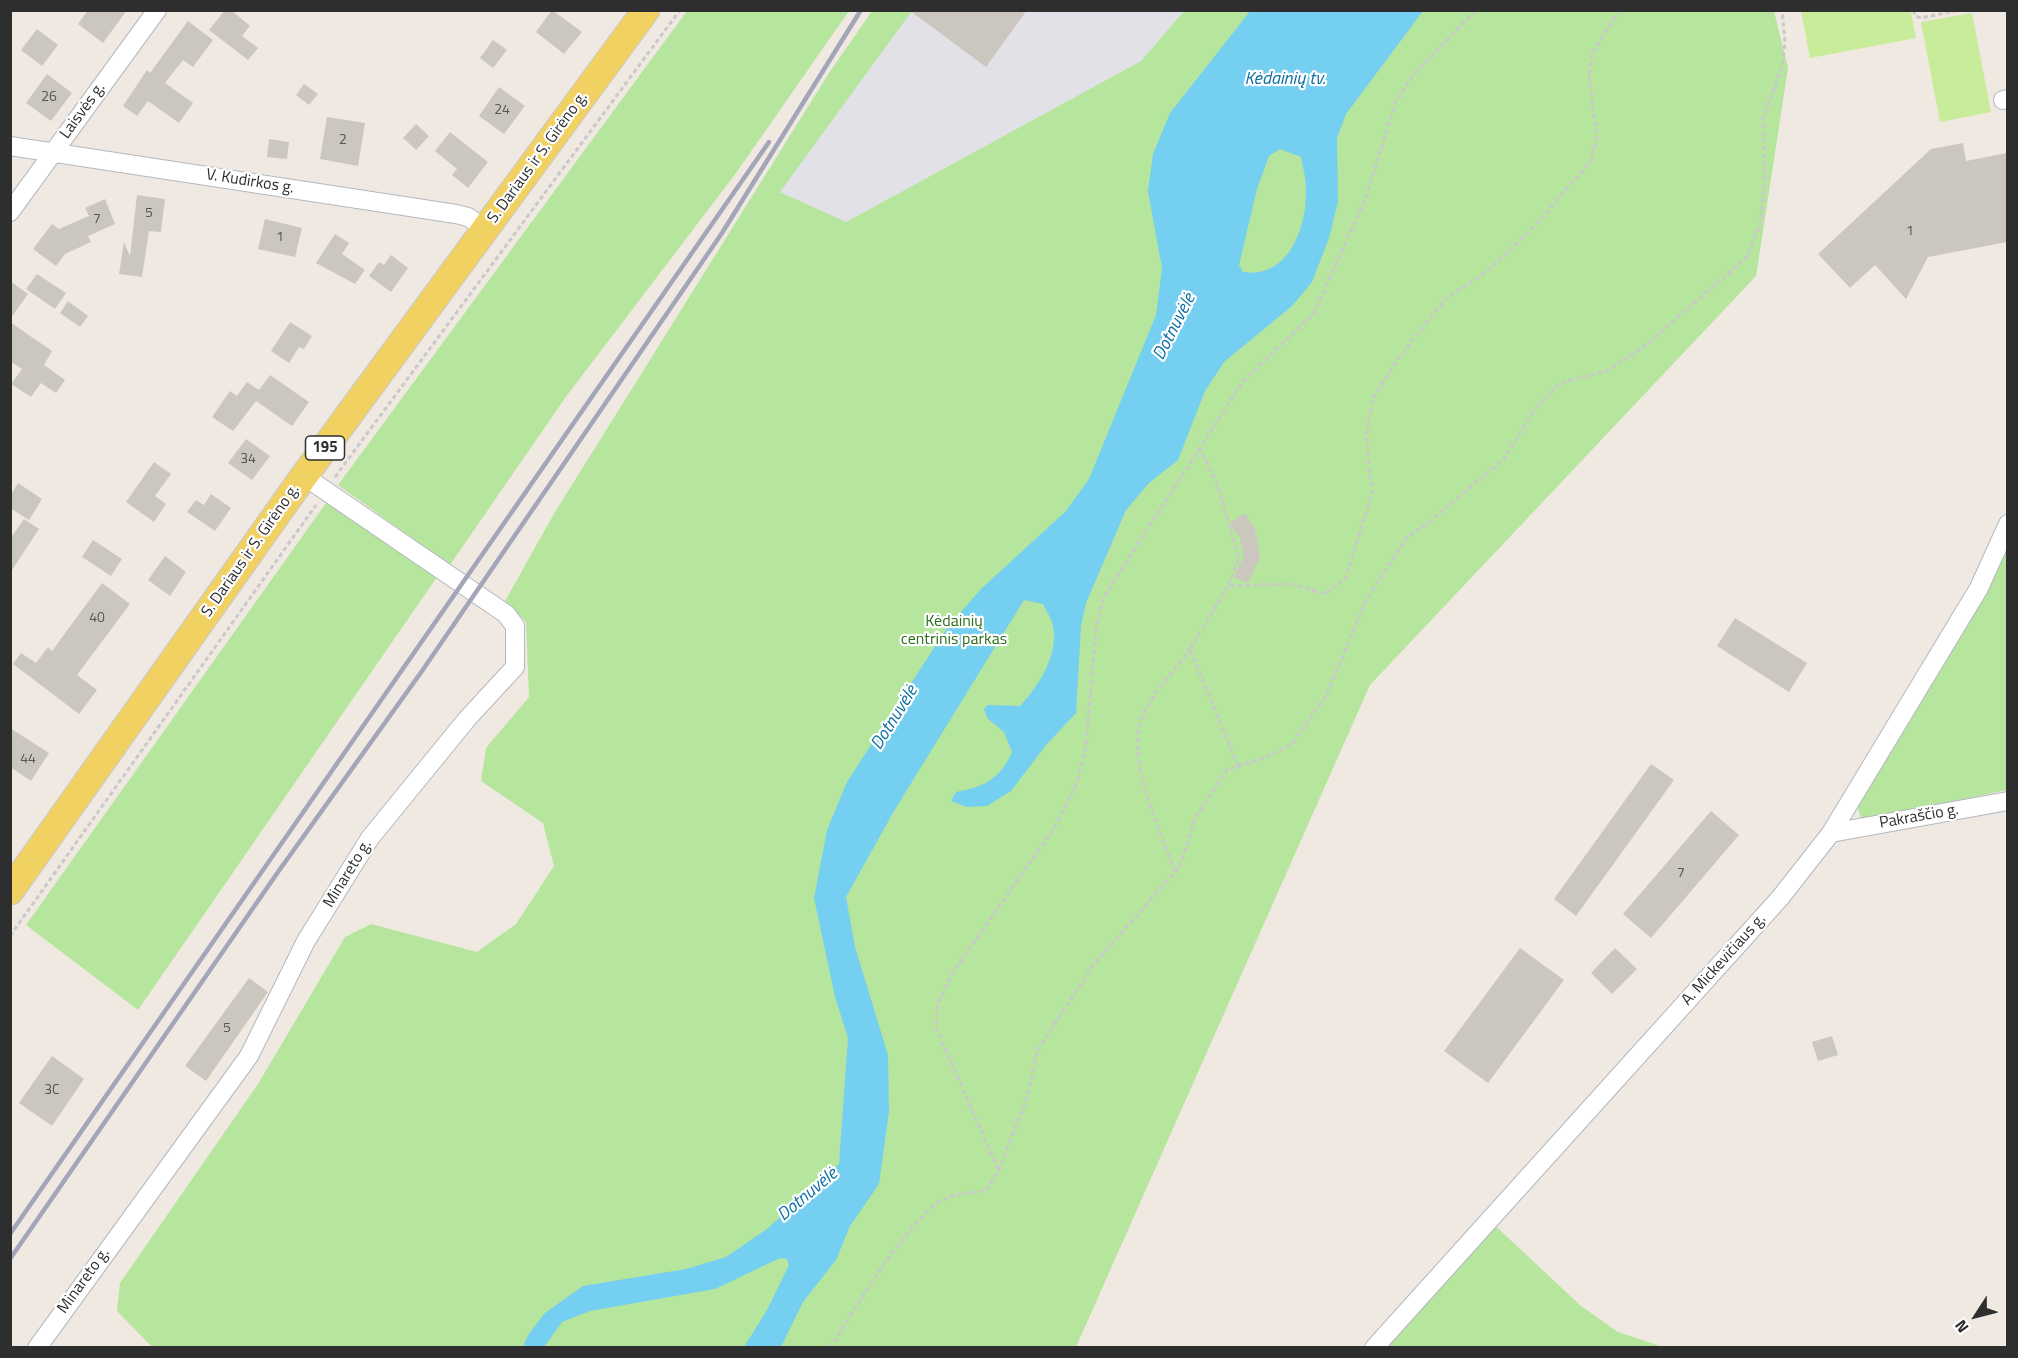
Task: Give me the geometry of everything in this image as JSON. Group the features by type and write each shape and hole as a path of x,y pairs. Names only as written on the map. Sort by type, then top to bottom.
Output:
{"main road":[{"name":"S. Dariaus ir S. Girėno g.","path":"14,878 315,483 486,229 646,10"}],"street":[{"name":"Laisvės g.","path":"10,212 157,10"},
{"name":"V. Kudirkos g.","path":"10,146 456,214 468,217 486,229"},
{"name":"Minareto g.","path":"37,1347 249,1056 306,941 370,838 467,720 515,667 515,626 506,614 315,483"},
{"name":"A. Mickevičiaus g.","path":"1374,1347 1780,898 1831,833 1979,588 2007,524"},
{"name":"Pakraščio g.","path":"1831,833 2007,801"}],"path":[{"path":"10,936 315,483 680,10"},
{"path":"999,1170 936,1028 938,1003 953,972 1055,827 1076,784 1086,746 1096,628 1103,598 1242,383 1314,313 1366,197 1396,101 1413,75 1476,10"},
{"path":"1228,586 1291,584 1325,594 1346,577 1372,493 1366,436 1373,398 1398,359 1446,297 1480,278 1530,231 1590,162 1597,138 1589,76 1592,54 1618,10"},
{"path":"830,1347 889,1256 929,1212 947,1197 985,1191 999,1170 1028,1095 1037,1051 1094,964 1180,866 1195,818 1227,770 1264,758 1292,744 1326,696 1366,600 1407,537 1427,524 1504,459 1535,409 1560,383 1609,370 1647,344 1748,257 1761,220 1765,172 1763,117 1782,67 1785,44 1782,10"},
{"path":"1914,10 1915,16 1921,18 1959,10"},
{"path":"1175,872 1141,782 1139,733 1143,713 1190,649 1228,586 1239,558 1218,486 1199,447"},
{"path":"1190,649 1239,767"}],"shaded area":[{"path":"912,11 1184,11 1141,61 846,222 779,192"}],"green space":[{"path":"687,11 849,11 736,173 565,398 450,565 338,485"},
{"name":"Kėdainių centrinis parkas","path":"872,11 912,11 780,192 846,222 1141,61 1184,11 1774,11 1788,68 1756,276 1370,685 1076,1347 153,1348 117,1311 120,1283 258,1084 345,937 371,924 477,952 516,924 554,866 543,823 481,781 486,748 529,697 526,622 505,601 555,512 829,73"},
{"path":"1801,11 1911,11 1916,38 1810,58"},
{"path":"1972,13 1991,112 1940,122 1921,22"},
{"path":"326,503 437,577 138,1010 26,925"},
{"path":"2007,546 2007,790 1875,818 1861,818 1857,806"},
{"path":"1489,1220 1581,1306 1618,1332 1663,1347 1381,1348"}],"water":[{"name":"Kėdainių tv.","path":"1251,10 1423,11 1346,114 1337,138 1338,202 1329,238 1312,282 1292,306 1224,362 1205,391 1178,460 1149,483 1126,510 1086,603 1081,626 1076,713 1046,745 1011,791 987,806 967,807 951,801 956,792 990,780 1002,769 1012,752 1004,732 987,718 984,709 988,705 1020,706 1034,690 1050,659 1054,637 1051,621 1043,604 1024,600 894,811 846,897 855,947 888,1055 889,1111 879,1184 850,1226 836,1260 803,1302 781,1347 744,1347 767,1310 789,1265 787,1259 780,1258 715,1289 590,1311 562,1322 544,1347 523,1347 528,1335 545,1313 583,1286 686,1269 726,1257 767,1229 839,1164 848,1038 835,997 814,898 827,830 847,782 947,628 981,589 1066,511 1089,479 1156,315 1162,268 1148,191 1153,154 1170,113","holes":["1280,149 1301,157 1306,189 1299,234 1283,259 1272,267 1259,272 1243,272 1239,265 1257,189 1269,156"]}],"building":[{"path":"88,10 127,10 103,43 78,24"},
{"path":"225,10 231,10 250,26 242,36 258,48 248,60 209,30"},
{"path":"552,10 582,32 564,54 536,32"},
{"path":"909,10 1027,10 986,67"},
{"path":"188,21 213,40 193,67 183,60 165,83 193,103 179,123 148,101 137,116 123,106 147,70 150,73"},
{"path":"37,29 58,45 42,66 21,50"},
{"path":"493,40 507,50 493,68 480,58"},
{"path":"47,74 72,93 51,121 26,103"},
{"path":"304,84 318,94 309,105 296,95"},
{"path":"499,87 525,106 504,134 479,116"},
{"path":"327,117 365,123 358,166 320,159"},
{"path":"416,124 429,136 416,150 403,138"},
{"path":"450,132 488,162 468,188 452,175 457,169 435,151"},
{"path":"269,139 289,142 287,159 267,157"},
{"path":"1963,143 1966,161 2007,153 2007,242 1928,257 1906,299 1875,265 1850,288 1818,254 1931,149"},
{"path":"137,195 165,199 161,232 149,231 142,277 119,274 124,242 130,256"},
{"path":"105,199 115,224 88,236 91,242 65,254 56,266 33,249 52,224 59,229 89,216 85,208"},
{"path":"265,219 302,228 295,257 258,249"},
{"path":"335,234 349,243 342,254 365,270 355,284 316,263"},
{"path":"391,255 408,268 391,292 369,276 379,262 384,265"},
{"path":"37,274 66,293 55,309 26,289"},
{"path":"10,281 28,294 10,319"},
{"path":"68,301 88,316 80,327 60,313"},
{"path":"10,322 52,351 44,365 65,380 56,393 41,383 31,397 11,384 22,369 10,361"},
{"path":"290,322 312,336 304,349 299,347 289,363 271,351"},
{"path":"270,375 309,402 292,426 256,401 233,431 212,417 230,391 237,396 247,382 259,390"},
{"path":"246,439 270,456 252,480 228,463"},
{"path":"154,462 171,474 155,496 166,504 154,522 126,502"},
{"path":"18,483 42,499 29,520 10,508 10,496"},
{"path":"211,494 231,508 215,531 187,512 196,500 204,505"},
{"path":"1245,513 1255,529 1260,557 1248,583 1234,577 1244,556 1240,538 1230,523"},
{"path":"24,519 39,529 10,573 10,539"},
{"path":"93,540 122,559 111,576 82,557"},
{"path":"165,556 186,572 170,596 148,580"},
{"path":"102,583 130,604 77,675 97,690 79,714 13,664 21,653 36,663 48,647 52,651"},
{"path":"1735,618 1807,663 1789,692 1717,646"},
{"path":"10,728 49,753 31,781 10,767"},
{"path":"1651,764 1674,780 1576,916 1554,899"},
{"path":"1711,811 1739,835 1651,938 1623,914"},
{"path":"1520,948 1564,980 1488,1083 1444,1051"},
{"path":"1615,948 1637,969 1612,994 1591,973"},
{"path":"249,978 268,992 206,1081 185,1066"},
{"path":"1832,1036 1838,1055 1818,1061 1812,1042"},
{"path":"52,1056 84,1079 52,1126 19,1103"}],"railway":[{"path":"10,1259 278,872 422,671 722,233 861,10"},
{"path":"10,1234 769,142"}],"water label":[{"name":"Dotnuvėlė","path":"1175,327"},
{"name":"Dotnuvėlė","path":"895,718"},
{"name":"Dotnuvėlė","path":"808,1195"}]}
